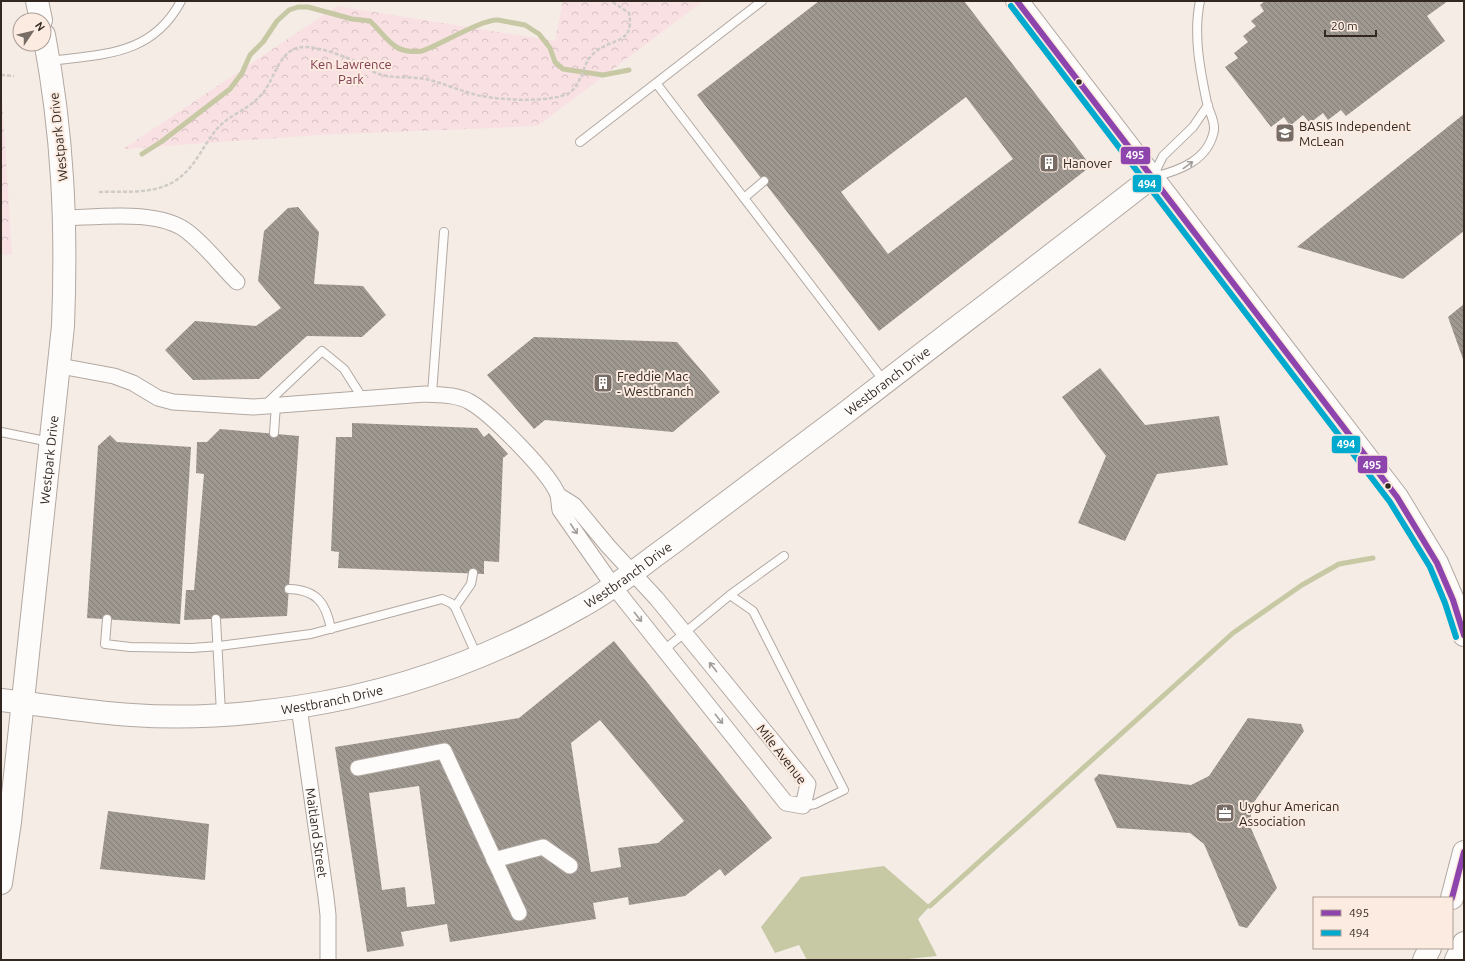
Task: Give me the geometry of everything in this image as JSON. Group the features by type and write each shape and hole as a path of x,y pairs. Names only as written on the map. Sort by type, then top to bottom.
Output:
{"street":[{"path":"37,1 39,12"},
{"path":"1017,1 1397,497 1437,563 1453,600 1464,635"},
{"name":"Westpark Drive","path":"1,883 10,822 11,701 51,442 60,366 64,288 65,218 58,124 47,52"},
{"name":"Westbranch Drive","path":"11,701 133,715 221,714 299,707 372,692 421,678 478,658 583,606 614,587 632,572 764,475 1152,178"},
{"path":"65,218 138,217 154,218 176,224 188,231 238,282"},
{"path":"60,366 114,376 133,383 158,398 173,402 236,407 432,394 453,396 468,401 489,415 545,475 558,495"},
{"name":"Mile Avenue","path":"558,495 574,505 657,599 808,784 803,806 786,803 614,587 560,510 558,495"},
{"name":"Maitland Street","path":"299,707 326,896 328,960"},
{"path":"358,768 444,752 519,913"},
{"path":"494,860 543,846 570,866"},
{"path":"1452,897 1464,852"},
{"path":"1456,960 1464,944"},
{"path":"1424,960 1430,949"}],"lane":[{"path":"49,61 110,53 134,47 152,36 167,23 181,1"},
{"path":"580,142 762,1"},
{"path":"1152,178 1175,172 1185,167 1206,148 1214,128 1208,105 1196,30 1200,1"},
{"path":"656,83 885,382"},
{"path":"1152,178 1163,156 1193,127 1208,105"},
{"path":"744,198 764,181"},
{"path":"432,394 444,232"},
{"path":"274,433 270,405 322,351 344,369 363,399"},
{"path":"1,432 51,442"},
{"path":"664,650 730,595 784,556"},
{"path":"454,608 471,584 473,573"},
{"path":"289,589 302,589 319,600 328,614 331,629"},
{"path":"730,595 753,611 844,790 815,804 803,806"},
{"path":"107,619 105,644 151,648 219,646 310,634 442,599 451,603 478,658"},
{"path":"216,619 219,646 221,714"}],"path":[{"path":"98,192 147,190 161,187 175,181 196,160 215,131 224,121 253,104 263,94 278,69 282,58 286,53 295,49 306,47 346,57 382,75 426,79 462,91 491,97 547,98 570,92 593,54 623,38 630,28 629,13 611,1"},
{"path":"1,75 14,76"}],"green space":[{"name":"Ken Lawrence Park","path":"563,1 703,1 538,126 319,135 123,149 337,6 555,41"},
{"path":"1,81 12,255 1,254"}],"shaded area":[{"path":"884,866 930,906 918,919 937,956 898,960 807,960 799,945 775,953 761,927 801,877"}],"building":[{"name":"Hanover","path":"819,1 964,1 1091,166 879,331 697,95","holes":["966,97 1013,159 888,254 841,192"]},
{"name":"BASIS Independent McLean","path":"1265,1 1448,1 1427,16 1445,41 1346,116 1341,110 1328,120 1323,113 1310,123 1303,115 1290,126 1284,117 1271,127 1225,67 1238,58 1234,53 1248,42 1243,36 1256,26 1251,21 1264,11 1260,5"},
{"path":"1464,114 1464,231 1403,279 1297,247"},
{"path":"298,207 319,232 314,284 363,286 386,315 362,337 307,336 259,379 193,380 165,350 195,321 256,326 281,308 258,281 264,231 288,208"},
{"path":"1464,304 1464,362 1448,317"},
{"name":"Freddie Mac - Westbranch","path":"534,337 677,342 720,392 673,432 545,420 534,429 487,375"},
{"path":"1100,368 1145,425 1219,416 1228,465 1157,474 1125,541 1078,523 1106,456 1062,397"},
{"path":"352,423 477,428 484,437 489,433 508,454 503,458 499,562 484,561 484,574 338,568 339,552 331,551 336,437 352,437"},
{"path":"220,429 299,436 287,616 184,620 186,590 194,590 204,474 196,473 197,442 207,442"},
{"path":"110,435 117,442 191,447 180,624 87,618 98,446"},
{"path":"614,641 772,838 725,876 720,869 685,896 629,905 628,897 593,903 596,919 450,942 447,924 401,932 404,946 367,952 335,747 519,718","holes":["600,720 684,821 658,843 618,848 621,867 591,872 571,743","419,786 435,904 407,907 405,887 382,890 369,793"]},
{"path":"1248,718 1301,724 1304,731 1252,805 1250,826 1277,888 1247,928 1239,926 1204,844 1190,833 1117,828 1094,779 1099,774 1191,785 1209,776"},
{"path":"108,811 209,824 205,880 100,869"}],"waterway":[{"path":"142,154 161,142 230,89 242,73 250,55 263,42 277,21 289,10 298,7 308,7 352,19 370,21 392,44 398,48 412,52 430,48 472,28 491,21 498,20 525,25 539,34 550,48 555,62 563,69 603,75 629,70"},
{"path":"930,906 1233,633 1302,585 1339,564 1373,558"}],"transit line":[{"name":"495","path":"1017,1 1397,497 1437,563 1453,600 1464,635"},
{"name":"494","path":"1011,6 1390,502 1430,567 1445,603 1456,637"},
{"name":"495","path":"1452,897 1464,852"}],"place":[{"name":"BASIS Independent McLean","path":"1285,133"},
{"name":"Hanover","path":"1049,163"},
{"name":"Freddie Mac - Westbranch","path":"603,383"},
{"name":"Uyghur American Association","path":"1225,813"}]}
